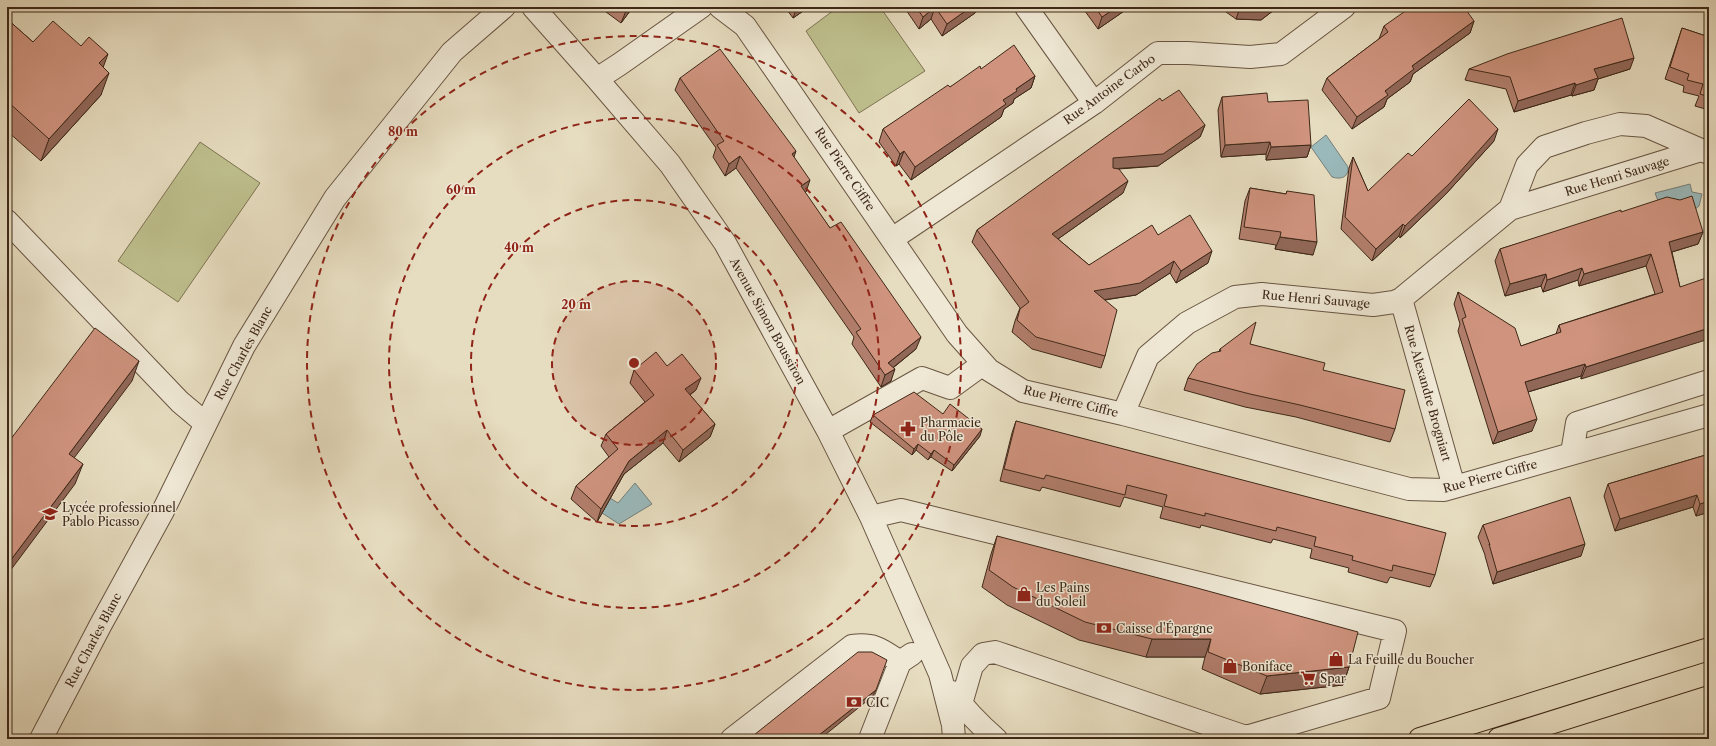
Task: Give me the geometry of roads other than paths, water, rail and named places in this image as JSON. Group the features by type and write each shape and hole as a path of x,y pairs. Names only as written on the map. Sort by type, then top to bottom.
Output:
{"main road":[{"path":"1420,739 1709,649"},
{"path":"1498,739 1709,673"}],"street":[{"name":"Rue Charles Blanc","path":"41,739 103,620 163,512 205,423 244,346 335,198 452,52 504,7"},
{"name":"Avenue Simon Boussiron","path":"533,7 597,78 670,164 725,243 828,431 870,517 940,674"},
{"path":"597,78 620,64 701,7"},
{"name":"Rue Pierre Ciffre","path":"720,7 745,26 957,334 989,370 1023,391 1124,414 1409,489 1444,490 1709,415"},
{"path":"1026,7 1094,103"},
{"name":"Rue Antoine Carbo","path":"892,239 1094,103 1158,53 1188,53 1250,58 1281,54 1332,10"},
{"name":"Rue Henri Sauvage","path":"1510,209 1527,165 1544,147 1586,133 1620,124 1646,126 1705,151"},
{"name":"Rue Henri Sauvage","path":"1124,414 1148,356 1187,323 1235,297 1262,294 1373,305 1394,302 1401,299 1510,209 1705,151"},
{"path":"7,221 180,402 205,423"},
{"name":"Rue Alexandre Brogniart","path":"1401,299 1454,487"},
{"path":"828,431 922,378 950,388 983,364"},
{"path":"1572,453 1577,423 1709,381"},
{"path":"870,517 901,510 1395,631 1379,698 1246,737 995,652 983,654 972,666 960,704"},
{"path":"732,739 852,646 868,645 877,647 900,662"},
{"path":"870,739 900,662 927,646"},
{"path":"940,674 960,704 996,739"},
{"path":"940,674 953,725 954,739"}],"water":[{"path":"1326,135 1348,167 1347,173 1344,177 1332,177 1311,147"},
{"path":"1690,184 1692,192 1702,194 1699,206 1693,211 1660,206 1655,193"},
{"path":"635,483 652,504 619,524 602,513 610,498 618,503"}],"place":[{"name":"Pharmacie du Pôle","path":"908,429"},
{"name":"Lycée professionnel Pablo Picasso","path":"50,514"},
{"name":"Les Pains du Soleil","path":"1024,594"},
{"name":"Caisse d'Épargne","path":"1104,628"},
{"name":"La Feuille du Boucher","path":"1336,659"},
{"name":"Boniface","path":"1230,666"},
{"name":"Spar","path":"1308,678"},
{"name":"CIC","path":"854,702"}]}
